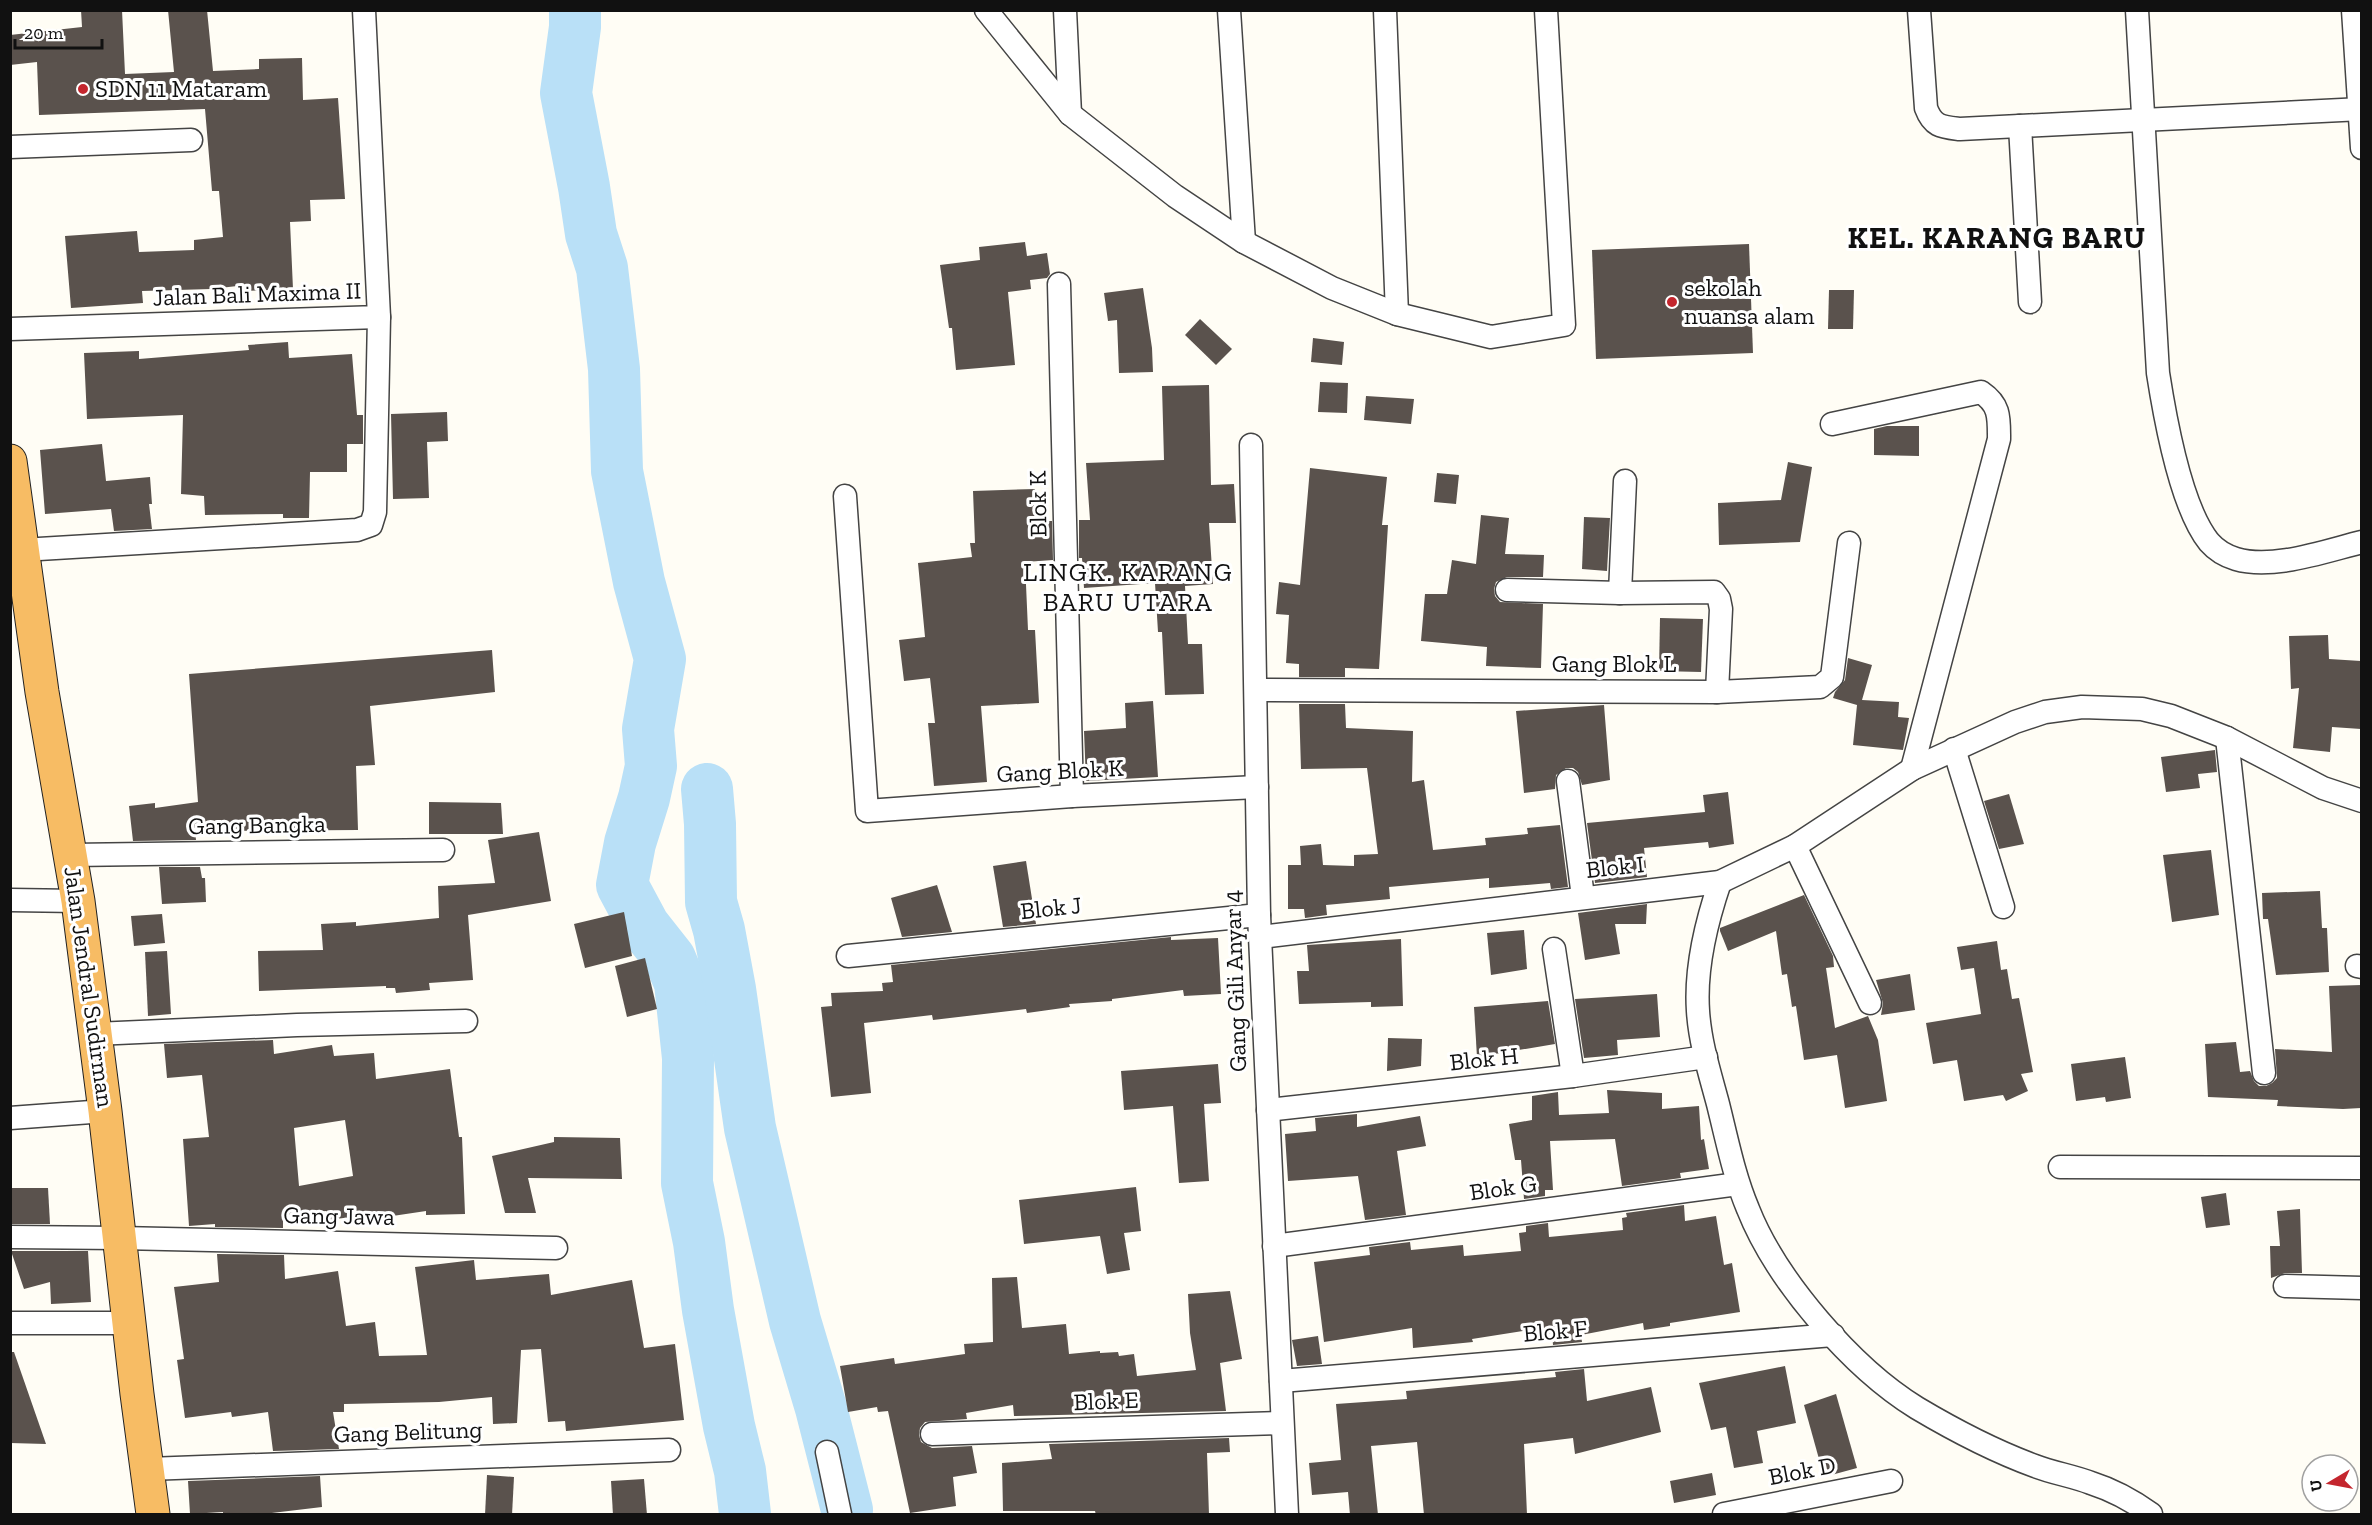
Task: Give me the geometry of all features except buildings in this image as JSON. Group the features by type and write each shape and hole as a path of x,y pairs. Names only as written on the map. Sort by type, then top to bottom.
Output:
{"highway":[{"name":"Jalan Jendral Sudirman","path":"10,461 42,692 78,901 153,1515"}],"street":[{"name":"Jalan Bali Maxima II","path":"10,329 380,316 364,10"},
{"path":"986,10 1070,114 1175,196 1244,242 1332,288 1397,314 1491,337 1564,325 1546,10"},
{"path":"1065,10 1070,114"},
{"path":"1385,10 1397,314"},
{"path":"1919,10 1926,108 1930,120 1943,127 1960,129 2360,109"},
{"path":"2137,10 2158,373 2166,421 2184,488 2199,526 2210,544 2223,554 2236,560 2254,562 2273,562 2361,542"},
{"path":"2353,10 2361,148"},
{"path":"1234,11 1244,242"},
{"path":"2020,126 2030,302"},
{"path":"10,147 191,140"},
{"name":"Blok K","path":"1059,284 1072,796"},
{"path":"22,550 357,530 371,525 375,512 380,316"},
{"path":"1832,424 1981,392 1992,399 1996,409 2000,439 1912,769"},
{"name":"Gang Gili Anyar 4","path":"1251,445 1260,926 1287,1515"},
{"path":"1620,593 1625,481"},
{"name":"Gang Blok K","path":"845,496 867,811 1072,796 1257,787"},
{"name":"Gang Blok L","path":"1256,690 1717,692 1820,687 1832,677 1849,543"},
{"path":"1507,590 1620,593 1714,592 1719,599 1721,609 1717,692"},
{"name":"Blok I","path":"1260,926 1583,897 1720,882 1795,846 1912,769 2015,722 2045,712 2082,707 2142,709 2171,716 2227,738 2323,788 2361,801"},
{"path":"2227,738 2264,1073"},
{"path":"1954,749 2003,907"},
{"path":"1568,781 1583,897"},
{"path":"1795,846 1870,1003"},
{"name":"Gang Bangka","path":"71,855 442,850"},
{"path":"1720,882 1706,928 1699,975 1698,1011 1706,1057 1738,1184 1776,1264 1833,1335 1866,1368 1914,1406 1976,1440 2036,1467 2091,1482 2115,1492 2151,1515"},
{"path":"10,900 78,901"},
{"name":"Blok J","path":"848,956 1260,926"},
{"path":"1554,949 1573,1076"},
{"path":"95,1034 297,1024 466,1022"},
{"name":"Blok H","path":"1268,1110 1573,1076 1706,1057"},
{"path":"10,1118 105,1111"},
{"path":"2060,1167 2361,1168"},
{"name":"Blok G","path":"1274,1246 1738,1184"},
{"name":"Gang Jawa","path":"10,1238 120,1238 556,1248"},
{"path":"2285,1286 2361,1288"},
{"path":"10,1323 129,1323"},
{"name":"Blok F","path":"1281,1381 1833,1335"},
{"name":"Blok E","path":"932,1434 1282,1423"},
{"name":"Gang Belitung","path":"148,1469 233,1464 669,1450"},
{"path":"827,1452 840,1515"},
{"name":"Blok D","path":"1724,1515 1891,1481"}],"waterway":[{"path":"575,10 575,27 566,93 591,234 602,268 614,369 617,471 639,582 660,659 648,729 651,766 630,843 622,885 644,926 670,959 680,983 688,1058 687,1183 729,1426 740,1471 745,1514"},
{"path":"707,789 711,902 719,930 730,989 750,1128 795,1321 821,1408 847,1510"}],"place":[{"name":"SDN 11 Mataram","path":"83,89"},
{"name":"sekolah nuansa alam","path":"1672,302"}],"district":[{"name":"KEL. KARANG BARU","path":"1997,238"},
{"name":"LINGK. KARANG BARU UTARA","path":"1128,587"}]}
